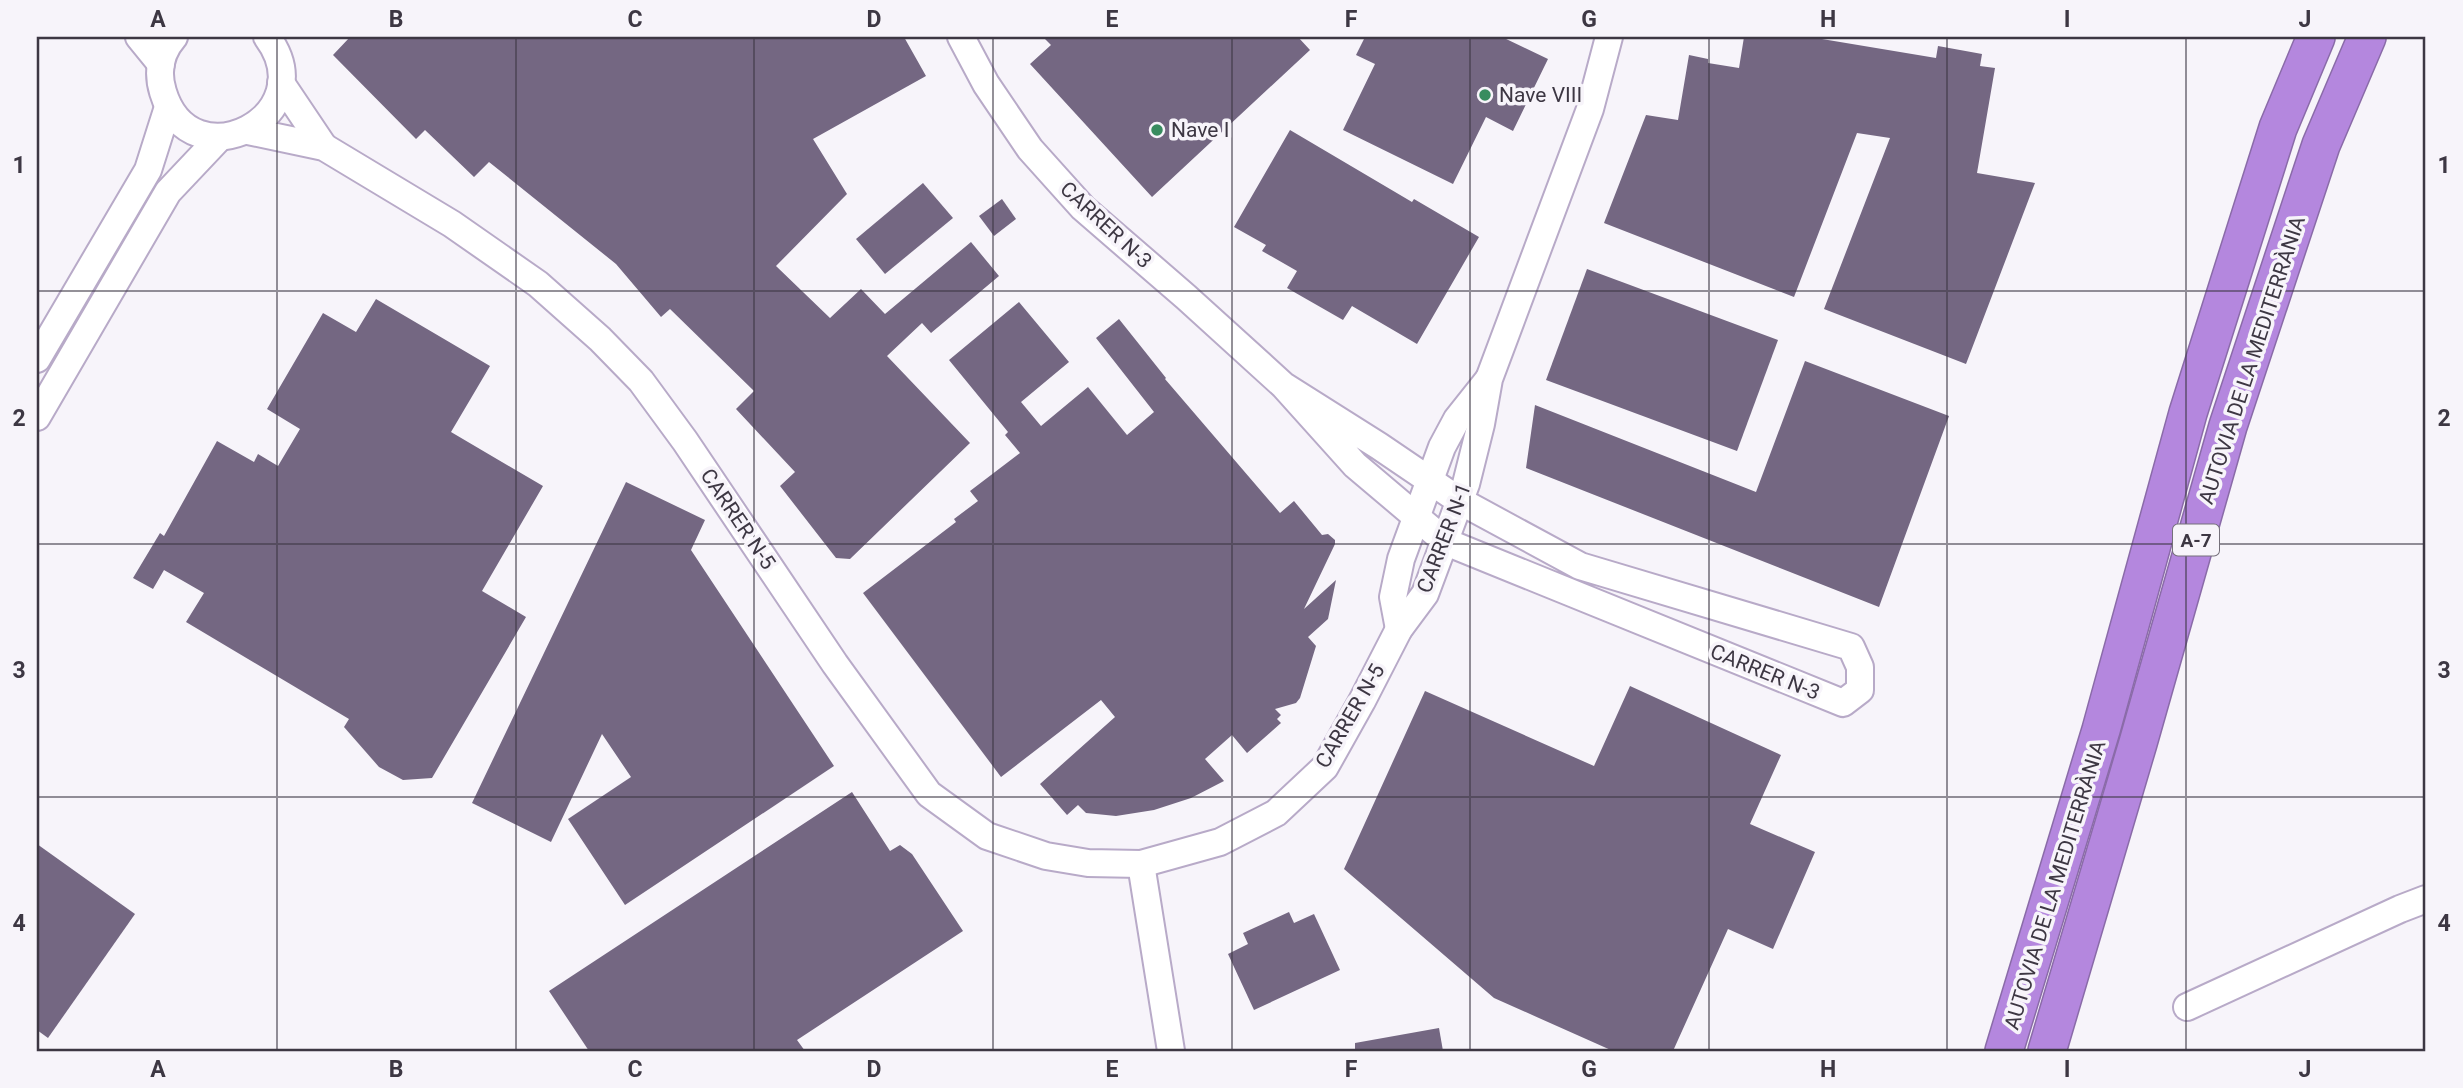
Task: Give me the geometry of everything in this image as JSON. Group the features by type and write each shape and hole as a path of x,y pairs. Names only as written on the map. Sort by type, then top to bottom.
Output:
{"highway":[{"name":"AUTOVIA DE LA MEDITERRÀNIA","path":"2004,1051 2101,730 2188,413 2278,128 2316,37"},
{"name":"AUTOVIA DE LA MEDITERRÀNIA","path":"2048,1051 2228,426 2321,145 2367,37"}],"street":[{"path":"139,37 161,64"},
{"path":"174,37 161,64 159,79 168,107 180,122 200,134 220,137 248,131 324,147"},
{"name":"CARRER N-3","path":"961,37 986,84 1030,149 1083,208 1284,386 1355,465 1446,542 1843,704 1860,690 1860,667 1851,647 1580,566 1460,501 1284,386"},
{"name":"CARRER N-1","path":"1398,629 1425,594 1446,542 1481,424 1489,379 1590,109 1609,37"},
{"path":"248,131 266,117 279,95 280,61 271,40"},
{"path":"281,83 324,147"},
{"path":"37,359 148,170 168,107"},
{"path":"37,417 168,192 220,137"},
{"name":"CARRER N-5","path":"324,147 452,224 538,284 641,381 685,441 835,664 929,794 987,836 1046,856 1088,863 1141,864 1220,842 1276,813 1325,766 1363,701 1398,629"},
{"name":"CARRER N-1","path":"1398,629 1393,597 1401,559 1442,447 1457,419 1489,379"},
{"path":"1141,864 1171,1051"},
{"path":"2187,1007 2426,899"}],"building":[{"path":"350,37 904,37 926,76 813,139 847,194 776,266 830,318 861,289 885,314 971,242 999,276 931,333 922,323 887,356 970,443 850,559 836,558 780,486 795,472 736,409 754,391 670,309 661,317 616,264 489,162 474,177 425,130 416,139 333,55"},
{"name":"Nave I","path":"1043,37 1298,37 1310,50 1152,197 1030,64 1051,45"},
{"path":"1365,37 1502,37 1548,59 1513,131 1486,117 1453,184 1343,130 1375,64 1356,55"},
{"path":"1744,37 1810,37 1936,58 1938,46 1982,54 1980,66 1995,68 1977,173 2035,183 1966,364 1824,309 1890,138 1857,133 1794,297 1604,223 1646,115 1678,120 1689,55 1708,59 1708,63 1739,68"},
{"path":"1290,130 1412,202 1414,199 1479,237 1417,344 1352,306 1343,320 1287,288 1297,271 1262,251 1266,245 1234,227"},
{"path":"923,183 953,218 885,274 856,239"},
{"path":"1002,199 1016,219 994,236 979,216"},
{"path":"1587,269 1778,340 1737,451 1546,380"},
{"path":"376,299 490,366 451,432 543,486 482,591 526,617 432,778 403,780 379,767 344,727 349,719 186,622 204,593 164,570 153,589 133,578 160,533 164,536 217,441 254,462 258,454 278,466 300,429 267,409 323,313 356,332"},
{"path":"1019,302 1069,362 1021,402 1041,426 1088,387 1127,435 1154,412 1096,338 1119,319 1165,379 1280,513 1294,501 1322,535 1328,534 1335,540 1304,609 1336,580 1328,619 1308,637 1316,646 1300,698 1296,703 1275,709 1281,715 1277,719 1281,723 1247,753 1232,735 1205,759 1224,781 1191,798 1154,810 1116,816 1086,813 1078,805 1067,815 1040,784 1115,717 1101,700 1001,777 863,593 956,522 954,519 978,501 970,491 1020,453 1005,435 1008,432 949,360"},
{"path":"1805,361 1949,416 1879,607 1526,468 1535,405 1756,492"},
{"path":"626,482 705,520 691,550 834,766 625,905 568,819 631,777 602,734 551,842 472,803"},
{"path":"1630,686 1781,755 1750,824 1815,852 1773,949 1728,929 1673,1051 1613,1051 1494,998 1344,869 1425,691 1594,766"},
{"path":"852,792 890,851 900,845 912,854 963,931 797,1040 805,1051 589,1051 549,991"},
{"path":"37,844 135,914 48,1038 37,1030"},
{"path":"1289,912 1294,923 1314,914 1340,970 1254,1010 1228,954 1248,944 1243,933"},
{"path":"1439,1028 1443,1051 1355,1051 1355,1043"}],"place":[{"name":"Nave VIII","path":"1485,95"},
{"name":"Nave I","path":"1157,130"}]}
